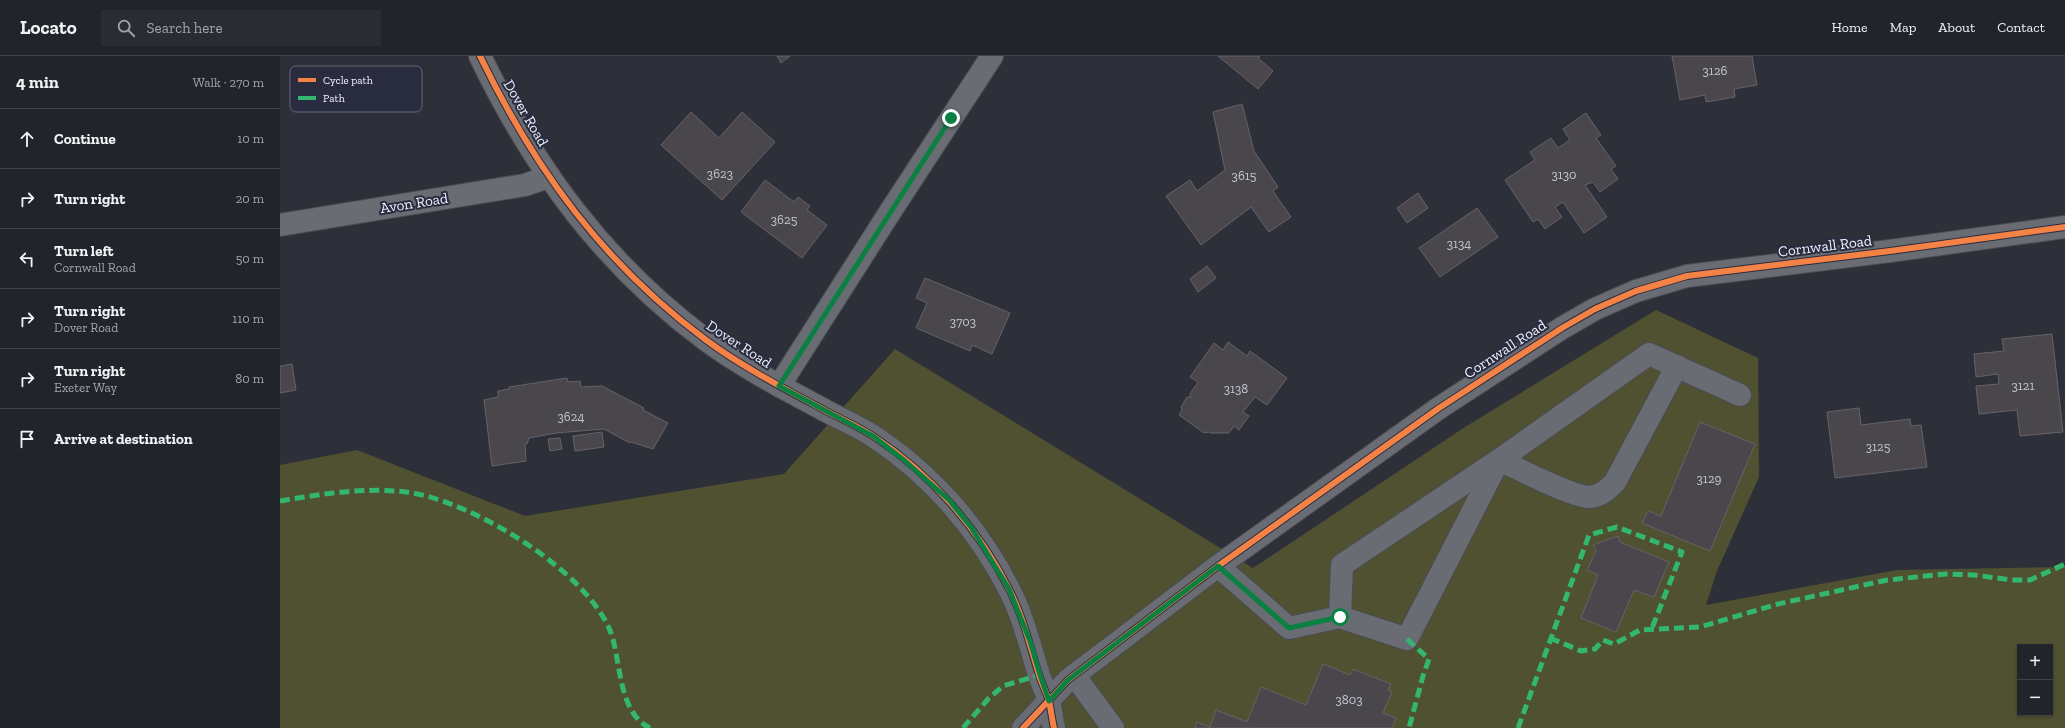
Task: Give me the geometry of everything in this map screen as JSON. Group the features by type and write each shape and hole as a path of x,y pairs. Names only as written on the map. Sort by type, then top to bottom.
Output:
{"street":[{"name":"Dover Road","path":"480,56 501,99 548,177 575,214 618,263 680,320 708,342 779,386 873,436 905,461 949,500 971,527 1009,589 1030,641 1049,701 1054,728"},
{"path":"779,386 894,205 992,56"},
{"name":"Avon Road","path":"280,225 525,185 548,177"},
{"name":"Cornwall Road","path":"1024,728 1074,675 1218,566 1439,408 1562,328 1595,309 1636,291 1688,276 1890,251 2065,227"},
{"path":"1340,617 1342,565 1499,460 1649,354 1740,395"},
{"path":"1499,460 1574,494 1589,497 1599,495 1608,490 1615,482 1677,366"},
{"path":"1218,566 1289,628 1340,617 1407,639 1499,460"},
{"path":"1074,675 1113,728"}],"green space":[{"path":"1656,310 1758,358 1759,477 1717,571 1706,605 1897,570 2065,567 2065,728 280,728 280,465 357,450 525,516 784,474 895,349 1253,568 1465,427"}],"building":[{"path":"777,56 790,56 781,63"},
{"path":"1218,56 1260,56 1258,58 1273,71 1258,89"},
{"path":"1672,56 1752,56 1757,85 1734,89 1735,97 1706,102 1705,95 1680,100"},
{"path":"1242,104 1254,151 1278,187 1273,191 1291,217 1269,232 1251,207 1201,245 1166,196 1190,180 1197,191 1225,170 1213,112"},
{"path":"691,112 719,138 742,112 775,142 722,200 661,145"},
{"path":"1586,113 1601,135 1596,138 1616,166 1611,169 1618,179 1600,192 1593,182 1585,185 1607,217 1584,233 1563,202 1555,207 1562,217 1545,229 1538,219 1533,222 1505,180 1535,160 1530,152 1551,138 1558,148 1570,140 1563,129"},
{"path":"765,180 794,202 798,197 810,206 807,210 827,225 802,258 741,212"},
{"path":"1418,193 1428,208 1407,223 1397,208"},
{"path":"1477,208 1498,237 1440,277 1419,248"},
{"path":"1207,266 1216,278 1198,292 1190,279"},
{"path":"925,278 1010,313 992,354 972,345 970,351 916,328 927,303 916,298"},
{"path":"2052,334 2063,432 2020,436 2017,410 1979,414 1976,386 1999,384 1998,374 1976,377 1974,354 2004,351 2002,339"},
{"path":"1228,342 1247,356 1250,351 1287,378 1267,405 1255,397 1243,412 1249,416 1239,430 1234,426 1229,433 1204,433 1179,415 1182,410 1181,407 1187,397 1191,397 1190,394 1198,382 1190,377 1214,343 1223,350"},
{"path":"292,364 296,390 280,393 280,366"},
{"path":"567,378 568,382 580,381 581,387 602,386 644,408 643,410 668,423 653,449 631,442 630,443 604,429 556,433 529,438 527,444 525,444 526,461 492,466 484,400 498,397 498,391 509,389 509,387"},
{"path":"1859,408 1861,425 1910,419 1911,426 1921,425 1927,467 1835,478 1827,412"},
{"path":"1700,422 1755,444 1710,551 1642,523 1648,511 1661,516"},
{"path":"602,432 604,447 575,451 573,436"},
{"path":"560,438 562,449 550,451 548,439"},
{"path":"1618,536 1620,542 1669,562 1654,597 1634,590 1616,632 1581,618 1598,575 1587,570 1596,551 1593,545"},
{"path":"1323,664 1350,675 1353,669 1391,684 1388,690 1392,692 1383,713 1396,718 1392,728 1195,728 1197,722 1210,727 1216,710 1247,722 1261,687 1306,705"}],"marked path":[{"path":"280,501 359,491 375,490 406,492 433,498 462,509 493,524 524,542 553,563 578,586 598,609 611,633 626,699 632,711 640,721 650,728"},
{"path":"1518,728 1589,535 1617,527 1682,552 1652,628"},
{"path":"1550,638 1581,651 1595,649 1603,640 1614,644 1640,630 1700,627 1778,604 1887,580 1946,574 1974,575 2012,580 2030,580 2065,564"},
{"path":"1407,639 1429,659 1409,728"},
{"path":"963,728 989,698 1003,686 1039,675"}],"cycle path":[{"path":"480,56 501,98 524,138 549,176 575,212 604,247 635,280 669,311 706,340 735,360 873,436 914,467 951,504 968,524 997,566 1014,599 1049,701 1054,728"},
{"path":"1023,728 1068,680 1218,566 1439,408 1562,328 1595,309 1636,291 1687,276 1890,251 2065,227"}],"route":[{"path":"951,118 779,386 873,436 905,461 949,500 971,527 1009,589 1030,641 1049,701 1068,680 1218,566 1289,628 1340,617"}]}
